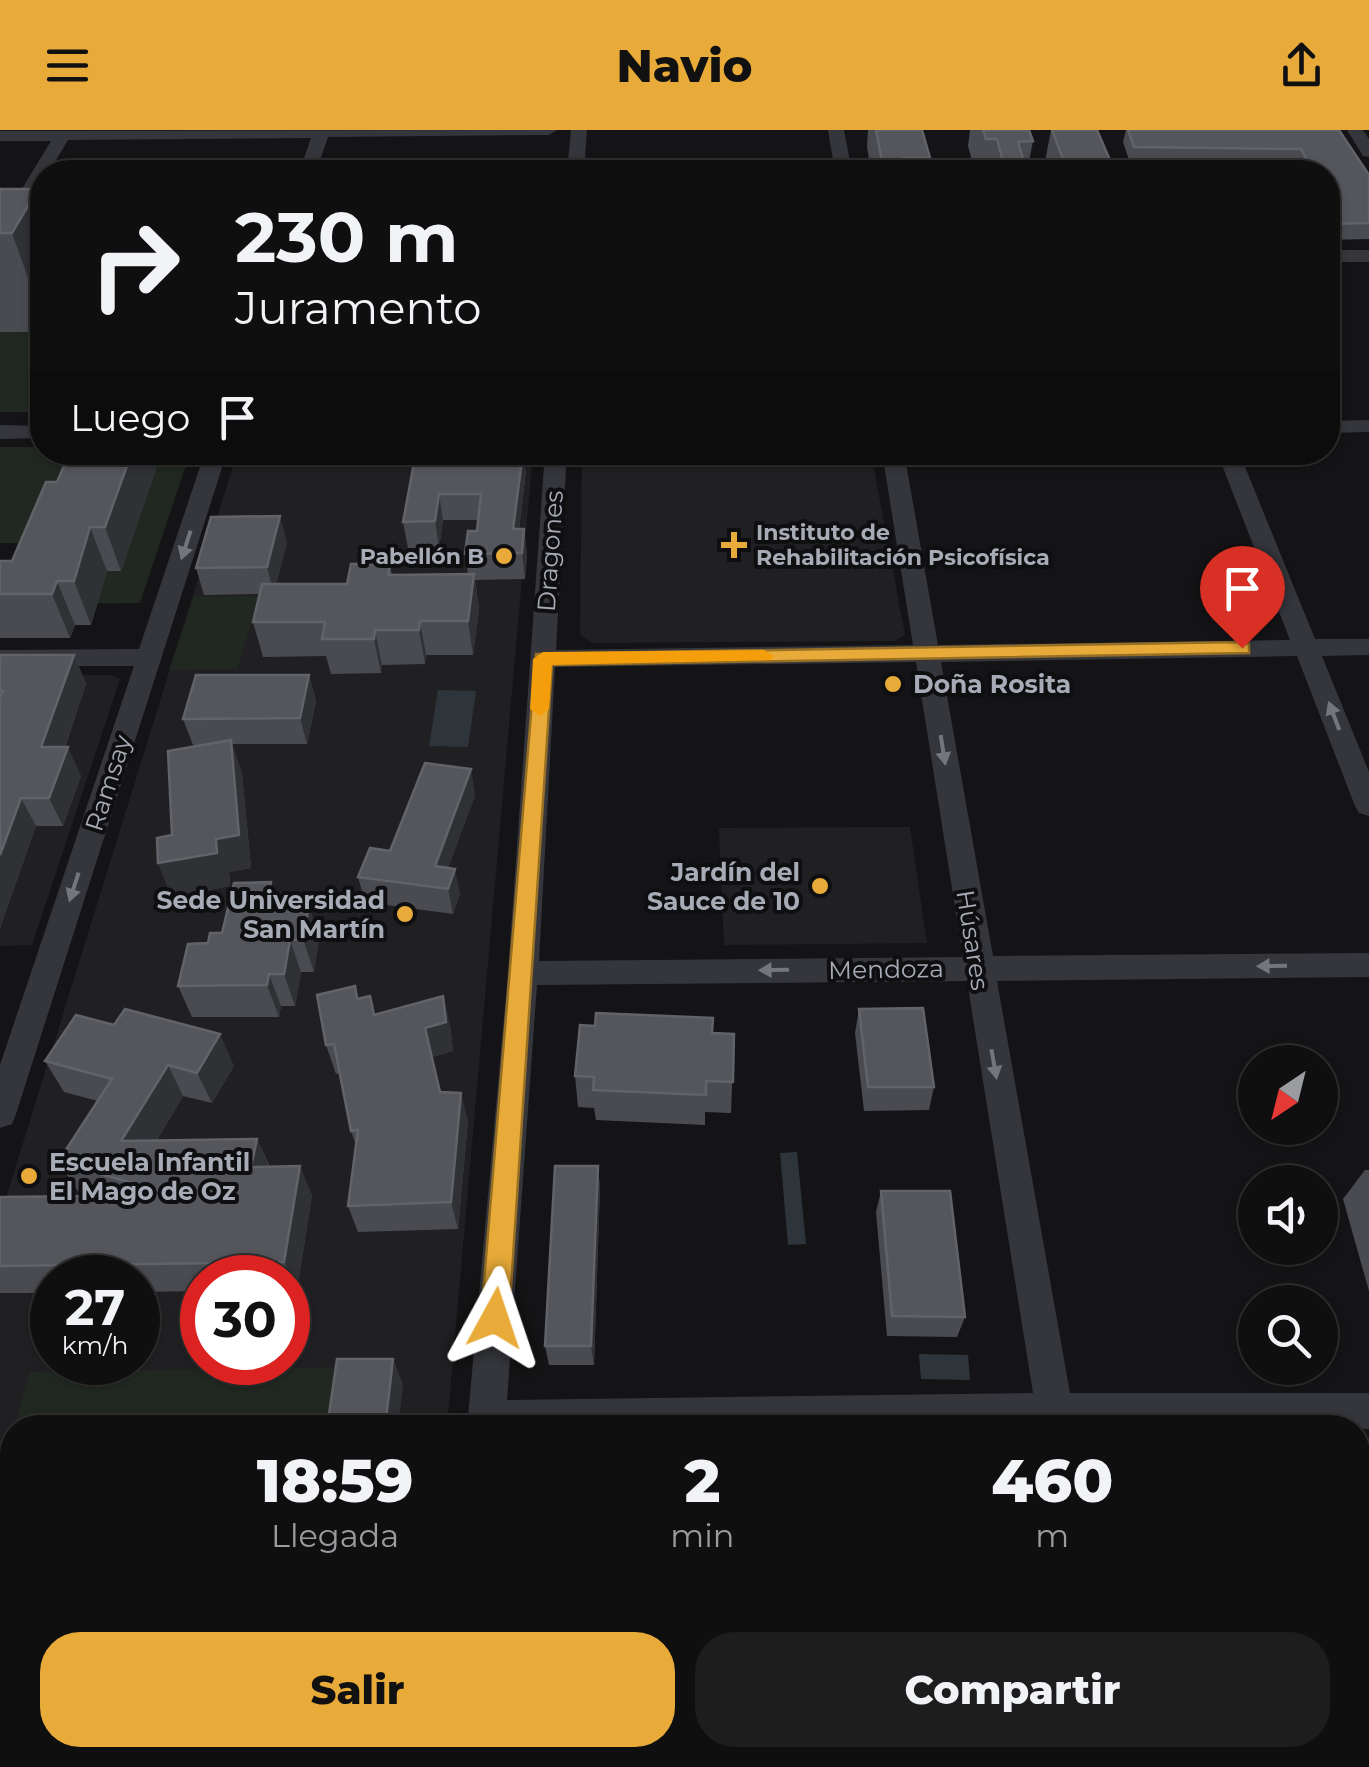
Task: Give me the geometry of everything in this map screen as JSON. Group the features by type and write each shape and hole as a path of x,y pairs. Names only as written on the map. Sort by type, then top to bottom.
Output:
{"street":[{"path":"0,136 549,130"},
{"path":"577,160 579,130"},
{"path":"836,130 842,160"},
{"path":"1355,130 1369,152"},
{"path":"312,160 322,131"},
{"path":"49,160 65,133"},
{"path":"0,240 30,191"},
{"path":"1340,256 1369,256"},
{"path":"1340,426 1369,426"},
{"path":"0,432 30,432"},
{"name":"Ramsay","path":"0,1114 212,465"},
{"name":"Dragones","path":"487,1415 523,973 555,465"},
{"name":"Húsares","path":"895,465 1055,1415"},
{"path":"1233,465 1369,806"},
{"path":"543,659 1369,647"},
{"path":"0,658 149,657"},
{"name":"Mendoza","path":"523,973 1369,965"},
{"path":"1212,1415 1369,1411"}],"shaded area":[{"path":"0,332 30,332 30,412 0,412"},
{"path":"0,447 30,447 30,465 186,465 140,603 0,605 27,543 0,543"},
{"path":"233,465 532,465 448,1415 0,1415 0,1217"},
{"name":"Instituto de Rehabilitación Psicofísica","path":"582,465 873,465 905,635 895,641 592,643 580,635"},
{"path":"259,596 237,669 169,670 194,597"},
{"path":"111,675 120,679 32,945 0,946 0,676"},
{"path":"438,690 476,691 468,747 429,746"},
{"name":"Jardín del Sauce de 10","path":"910,827 927,943 724,945 719,828"},
{"path":"797,1152 806,1244 788,1245 780,1153"},
{"path":"919,1354 968,1355 970,1380 921,1379"},
{"path":"350,1367 343,1415 18,1415 30,1372 30,1385 160,1385 160,1370 180,1370 180,1385 310,1385 310,1368"}],"building":[{"path":"876,130 922,130 930,158 882,160"},
{"path":"983,130 1029,130 1033,141 1018,142 1023,160 1003,160 997,139 986,139"},
{"path":"1052,130 1097,130 1110,160 1063,160"},
{"path":"1128,130 1339,130 1369,175 1369,223 1340,224 1340,160 1307,160 1301,149 1134,147"},
{"path":"0,189 30,189 30,203 12,233 0,233"},
{"path":"64,465 127,465 105,527 90,527 74,581 57,581 52,594 0,594 0,561 12,561 46,482 57,482"},
{"path":"414,465 521,465 513,529 524,529 522,553 465,554 468,531 477,531 481,494 439,494 435,521 403,522"},
{"path":"280,516 267,567 196,568 211,517"},
{"path":"351,564 390,564 388,575 474,574 468,621 420,621 419,630 375,630 374,639 322,639 325,622 253,622 262,584 347,584"},
{"path":"0,655 74,655 41,747 68,747 49,798 21,798 0,855 3,691"},
{"path":"196,675 309,675 300,718 183,719"},
{"path":"231,740 239,835 216,839 217,853 158,863 157,838 172,835 168,751"},
{"path":"425,763 471,769 435,866 455,869 448,889 358,877 370,848 390,851"},
{"path":"271,882 269,894 298,894 295,905 309,905 303,939 290,940 284,974 269,974 267,985 178,986 188,944 208,943 210,933 222,933 234,883"},
{"path":"355,986 357,999 370,996 374,1015 443,996 446,1022 425,1028 440,1092 461,1093 451,1202 348,1206 358,1130 351,1131 334,1044 326,1045 317,995"},
{"path":"923,1008 934,1087 868,1087 859,1009"},
{"path":"125,1009 220,1034 197,1073 168,1065 121,1141 257,1139 251,1167 300,1166 285,1255 180,1255 180,1263 160,1264 160,1255 30,1255 30,1266 0,1266 0,1197 174,1195 58,1162 112,1079 45,1061 76,1015 114,1025"},
{"path":"596,1013 713,1018 712,1033 734,1034 733,1082 706,1081 706,1095 593,1090 594,1077 575,1076 580,1025 595,1026"},
{"path":"555,1166 598,1166 591,1346 545,1346"},
{"path":"881,1191 950,1191 965,1317 892,1316"},
{"path":"337,1359 393,1359 387,1415 329,1415"}],"slow traffic":[{"path":"540,709 543,659 764,656"}],"place":[{"name":"Instituto de Rehabilitación Psicofísica","path":"734,545"},
{"name":"Pabellón B","path":"504,556"},
{"name":"Doña Rosita","path":"893,684"},
{"name":"Jardín del Sauce de 10","path":"820,886"},
{"name":"Sede Universidad San Martín","path":"405,914"},
{"name":"Escuela Infantil El Mago de Oz","path":"29,1176"}],"route":[{"path":"495,1318 543,659 1242,648"}]}
